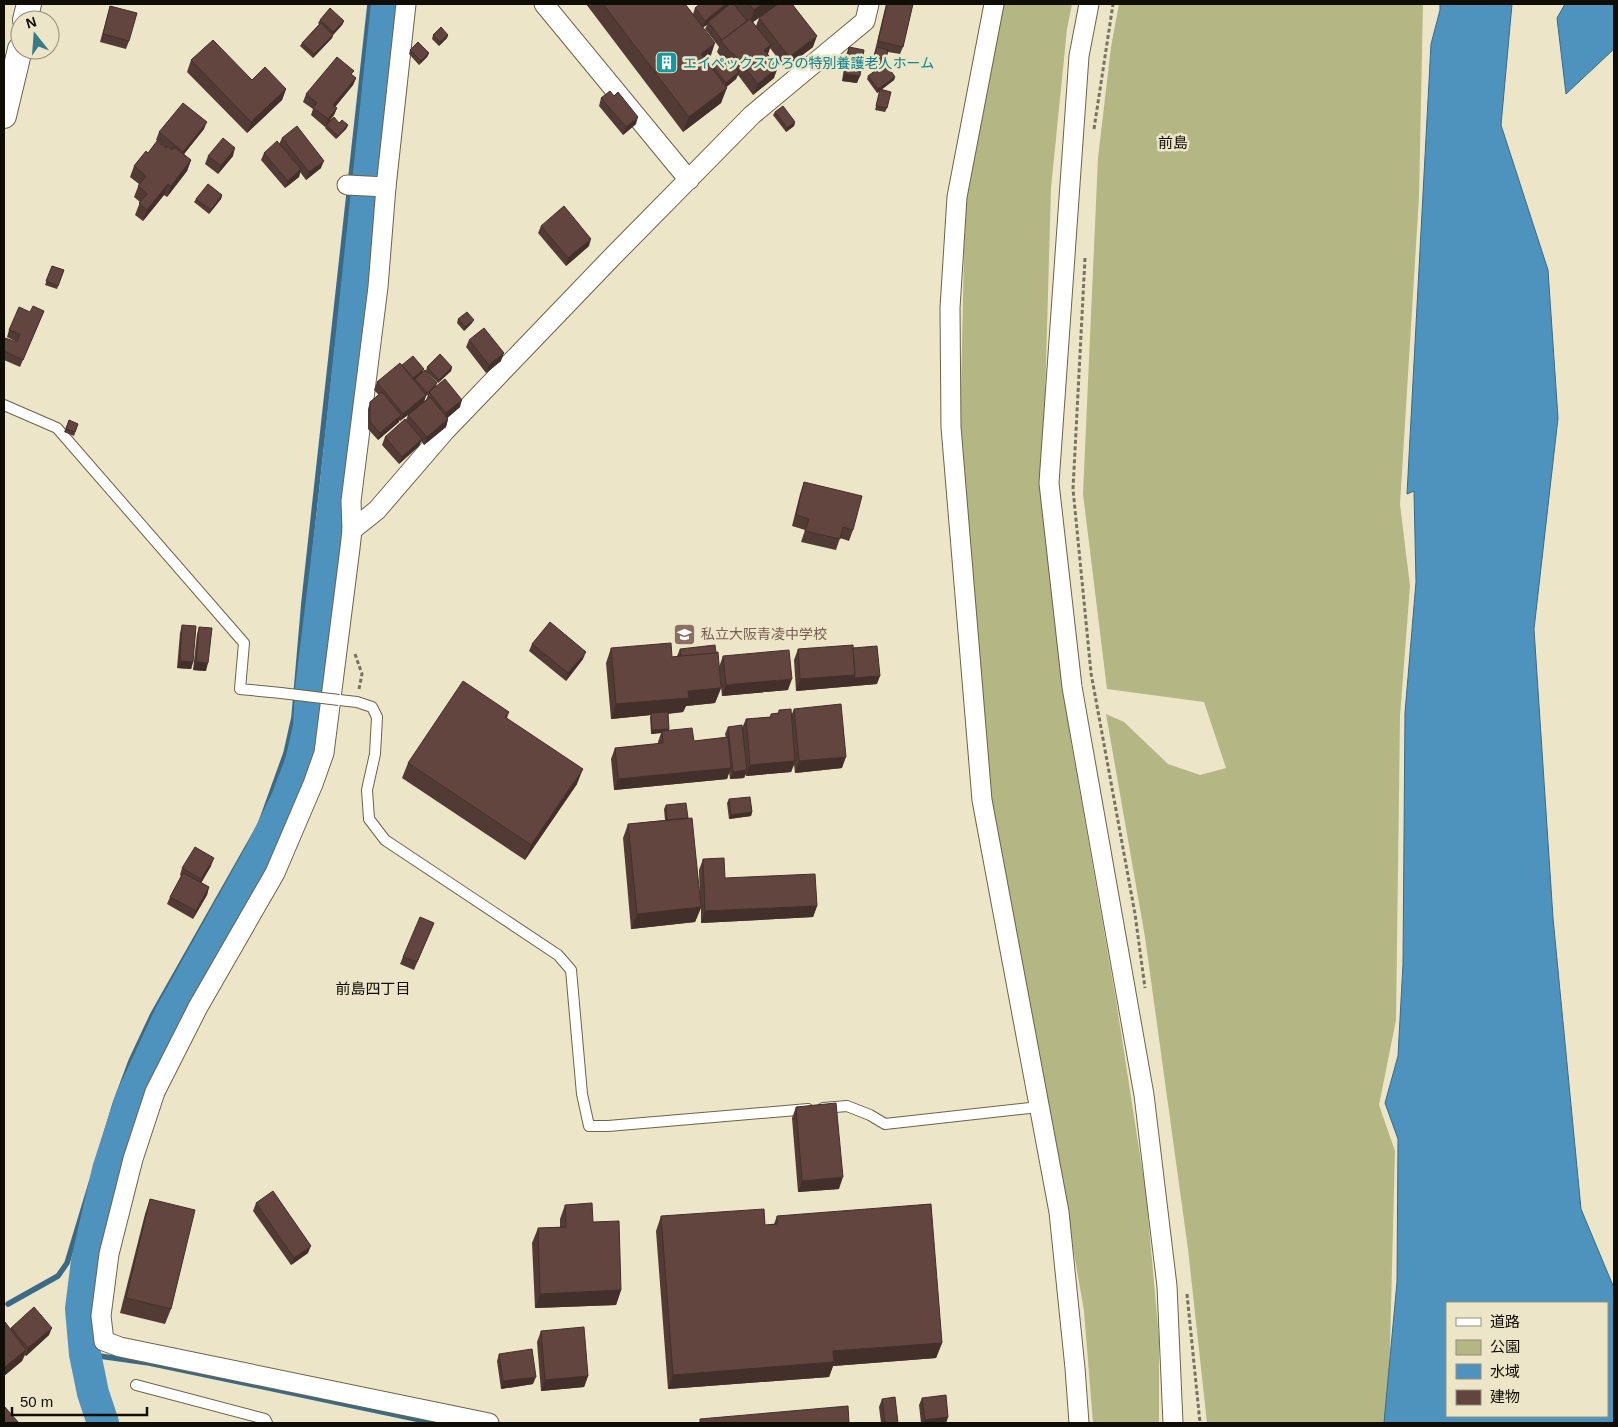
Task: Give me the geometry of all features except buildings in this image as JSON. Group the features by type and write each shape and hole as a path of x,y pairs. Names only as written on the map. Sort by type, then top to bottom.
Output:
{"street":[{"path":"406,4 386,187 378,287 351,501 352,530 324,753 313,784 275,873 198,1007 155,1092 133,1159 109,1254 101,1316 104,1341 120,1347 489,1423"},
{"path":"544,4 689,180"},
{"path":"352,530 377,510 445,431 752,116 865,21 869,4"},
{"path":"994,4 956,197 950,308 951,427 982,800 1059,1212 1079,1423"},
{"path":"1089,4 1079,56 1049,483 1072,687 1144,1095 1166,1286 1173,1423"},
{"path":"4,116 17,60"},
{"path":"348,185 386,187"}],"lane":[{"path":"4,405 57,428 244,643 240,689 357,702 372,707 377,716 375,754 367,790 369,819 386,840 558,955 571,970 582,1094 589,1126 847,1106 870,1115 885,1124 1039,1107"},
{"path":"136,1385 266,1418 267,1423"}],"path":[{"path":"1093,133 1113,4"},
{"path":"1085,251 1073,490 1091,673 1135,914 1146,992"},
{"path":"1186,1286 1200,1423"}],"green space":[{"path":"1003,4 1072,4 1067,29 1051,188 1044,434 1051,571 1071,741 1116,1000 1146,1194 1159,1338 1159,1423 1093,1423 1084,1311 1048,1102 992,802 960,436 965,207"},
{"path":"1119,4 1423,4 1419,197 1400,504 1410,586 1400,716 1396,1020 1379,1105 1395,1151 1388,1423 1207,1423 1188,1249 1145,937 1106,714 1124,722 1168,764 1200,775 1226,768 1204,702 1107,689 1083,494 1098,158 1111,47"}],"water":[{"path":"1440,4 1512,4 1501,125 1548,270 1558,418 1534,629 1553,918 1581,1209 1614,1288 1614,1423 1384,1423 1397,1282 1398,1139 1385,1103 1398,1056 1403,964 1405,713 1416,582 1414,491 1407,494 1431,44"},
{"path":"1565,4 1614,4 1614,49 1566,94 1557,18"}],"waterway":[{"path":"8,1304 58,1276 67,1263 115,1104 131,1061 153,1014 260,825 286,753 294,717 304,602 370,4"},
{"path":"103,1423 93,1393 85,1354 81,1309 87,1261 108,1170 131,1099 170,1015 260,854 287,799 301,762 309,727 311,689 333,511 387,4"},
{"path":"85,1354 149,1363 435,1423"}],"place":[{"name":"エイぺックスひろの特別養護老人ホーム","path":"667,63"},
{"name":"私立大阪青凌中学校","path":"685,634"}],"district":[{"name":"前島","path":"1173,142"},
{"name":"前島四丁目","path":"373,988"}]}
